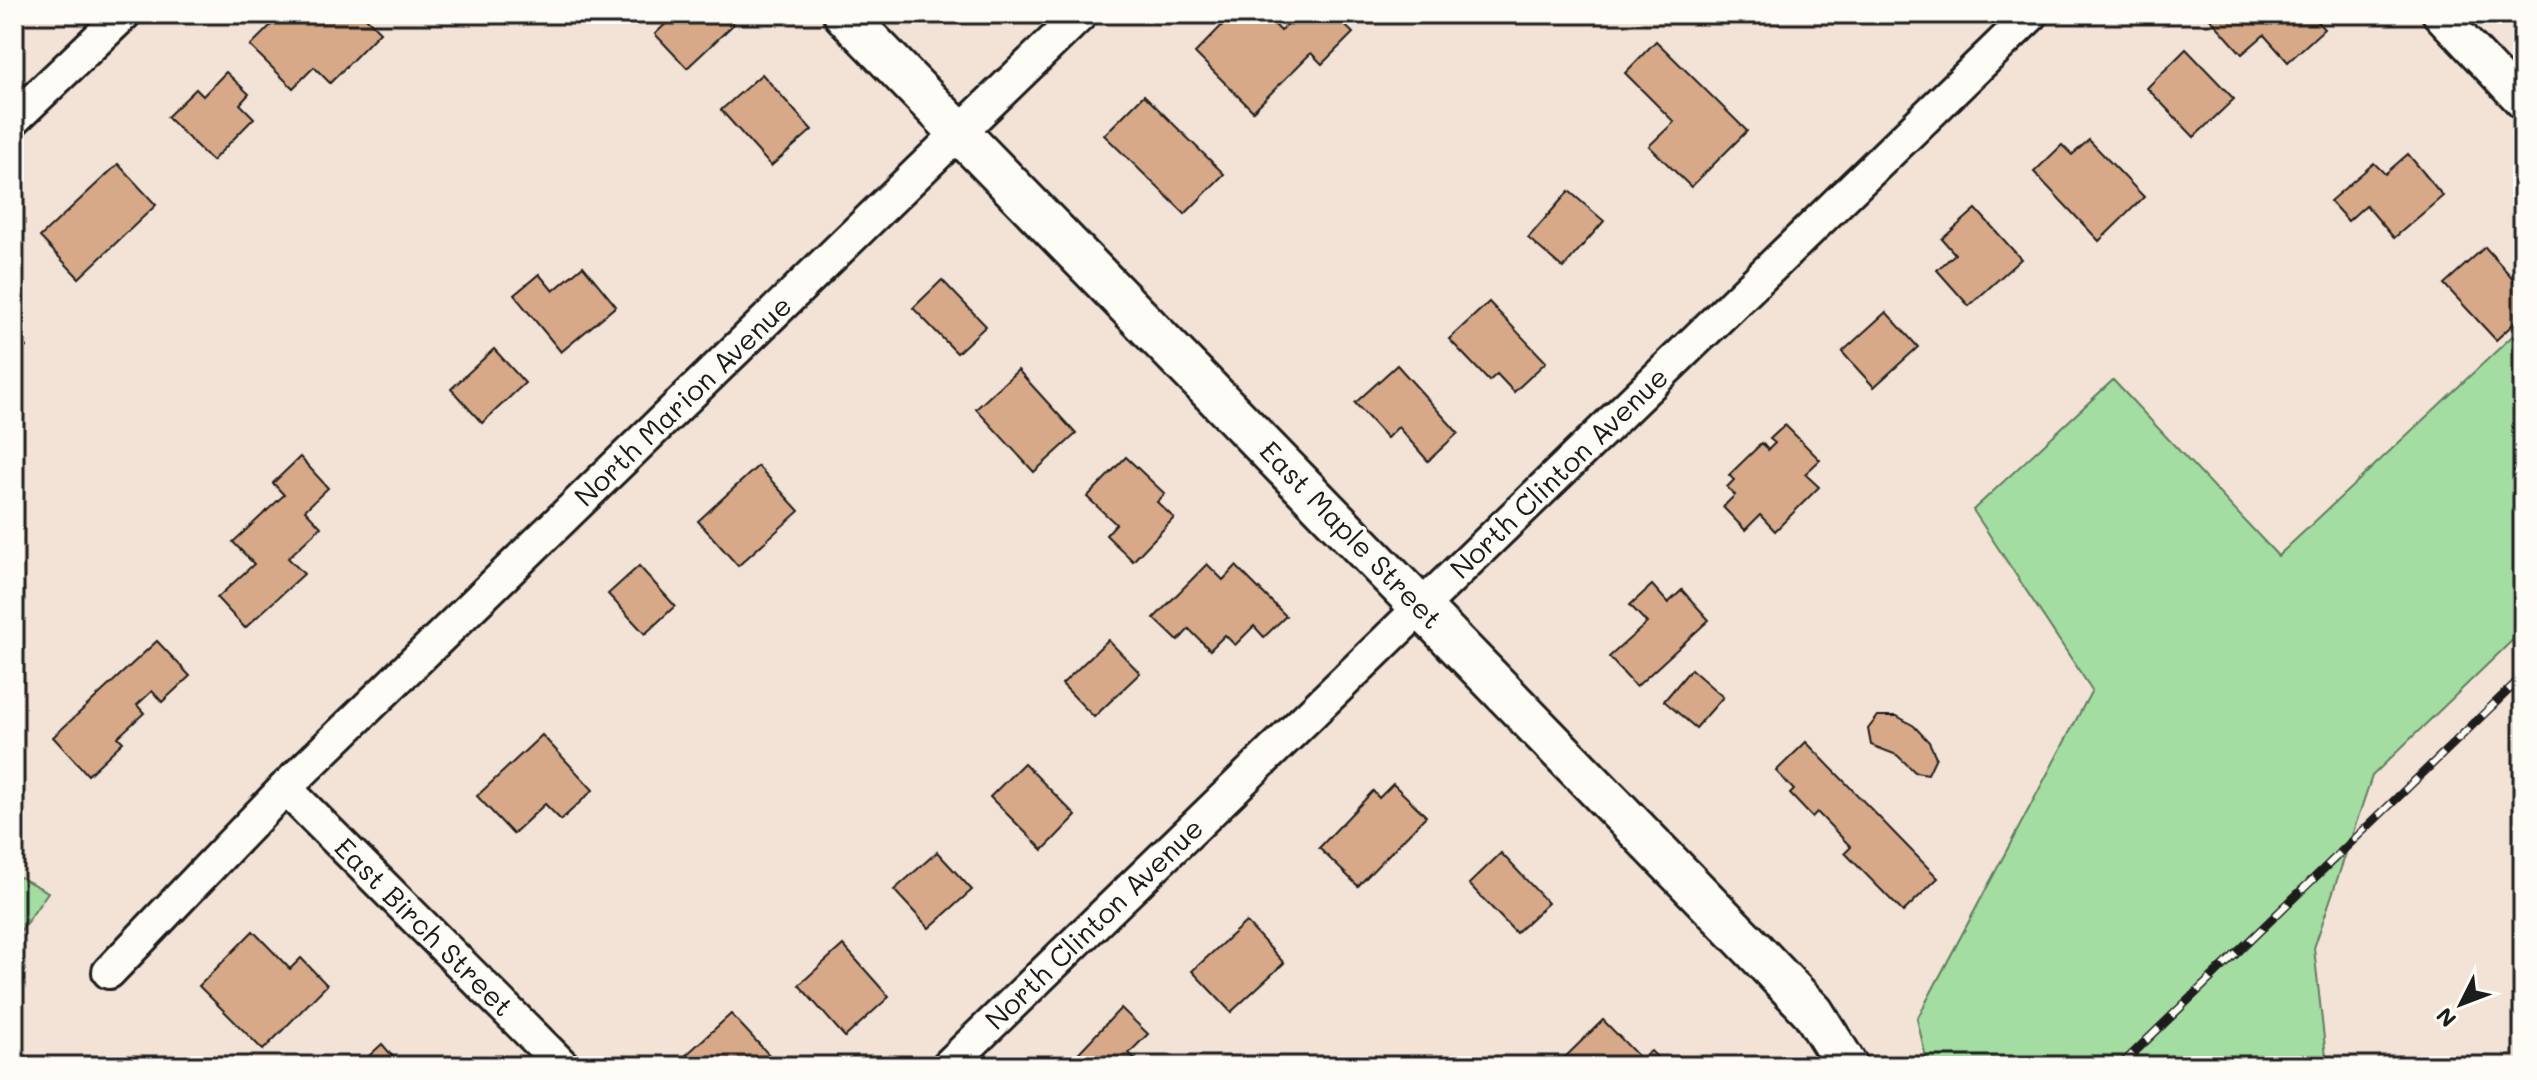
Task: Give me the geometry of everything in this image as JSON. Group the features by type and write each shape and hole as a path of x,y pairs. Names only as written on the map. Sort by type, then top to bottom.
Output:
{"street":[{"path":"14,119 124,14"},
{"name":"East Maple Street","path":"844,14 1813,1012 1847,1066"},
{"name":"North Marion Avenue","path":"109,972 285,788 1081,14"},
{"name":"North Clinton Avenue","path":"948,1066 2032,14"},
{"path":"2439,14 2523,103"},
{"name":"East Birch Street","path":"285,788 563,1066"}],"green space":[{"path":"2523,326 2523,630 2372,776 2314,948 2327,1066 1928,1066 1917,1019 2092,690 1973,510 2113,380 2278,556"},
{"path":"14,874 48,892 14,941"}],"building":[{"path":"266,14 362,14 380,32 330,83 314,67 293,88 250,46 274,22"},
{"path":"676,14 725,14 734,24 687,68 655,34"},
{"path":"1233,14 1264,14 1281,31 1298,14 1333,14 1353,33 1322,64 1311,53 1253,111 1195,53"},
{"path":"2310,14 2324,29 2288,62 2264,35 2242,54 2207,15"},
{"path":"1656,41 1747,131 1691,187 1649,146 1674,122 1625,73"},
{"path":"2186,49 2234,99 2194,137 2147,88"},
{"path":"226,72 249,94 240,104 254,118 212,161 167,117 196,89 203,96"},
{"path":"762,74 812,130 771,166 721,110"},
{"path":"1144,95 1224,174 1185,214 1104,135"},
{"path":"2089,140 2144,197 2099,241 2034,172 2062,145 2072,155"},
{"path":"2408,154 2443,196 2394,238 2366,205 2348,221 2330,201 2374,163 2385,174"},
{"path":"118,164 156,205 79,278 40,237"},
{"path":"1569,191 1604,221 1563,268 1528,238"},
{"path":"1976,209 2021,259 1969,306 1937,270 1955,254 1942,239"},
{"path":"2485,247 2523,290 2523,315 2496,340 2444,284"},
{"path":"583,266 616,306 561,352 514,295 539,274 553,291"},
{"path":"942,280 986,326 957,353 913,308"},
{"path":"1489,302 1546,362 1514,392 1497,374 1489,381 1449,339"},
{"path":"1886,312 1918,347 1874,387 1842,352"},
{"path":"14,335 26,347 14,358"},
{"path":"494,349 525,383 482,423 451,389"},
{"path":"1397,365 1458,433 1428,461 1398,427 1387,438 1355,403"},
{"path":"1018,370 1076,434 1034,472 976,409"},
{"path":"1785,425 1820,460 1805,474 1819,487 1775,531 1760,515 1745,530 1723,507 1735,495 1727,487 1734,480 1729,475 1762,443 1768,450 1775,443 1770,439"},
{"path":"300,457 328,488 305,510 321,527 288,558 304,574 245,628 217,598 254,564 233,542 284,495 273,483"},
{"path":"1126,457 1165,494 1157,502 1174,518 1133,561 1106,535 1116,524 1087,497"},
{"path":"758,466 799,511 738,566 698,521"},
{"path":"1207,564 1223,580 1236,566 1286,616 1264,637 1254,626 1235,645 1225,635 1210,650 1189,629 1178,641 1154,618"},
{"path":"639,566 675,606 645,634 608,594"},
{"path":"1652,585 1668,603 1682,590 1709,620 1636,687 1609,657 1647,623 1630,605"},
{"path":"1108,640 1140,673 1094,717 1062,684"},
{"path":"157,641 190,676 162,702 152,691 137,705 144,713 118,737 123,742 88,775 53,737"},
{"path":"1691,669 1723,697 1696,728 1664,701"},
{"path":"1878,716 1897,716 1914,726 1929,742 1936,757 1928,774 1915,772 1897,755 1871,745 1868,729"},
{"path":"542,735 593,790 561,820 545,804 513,834 477,796"},
{"path":"1806,742 1938,878 1903,912 1845,853 1851,847 1817,812 1812,817 1790,794 1794,790 1776,771"},
{"path":"1024,763 1076,816 1043,850 990,797"},
{"path":"1393,784 1426,816 1358,886 1319,848 1373,791 1379,798"},
{"path":"937,852 972,890 929,928 894,890"},
{"path":"1501,853 1548,903 1516,933 1469,884"},
{"path":"1246,922 1284,963 1231,1012 1192,971"},
{"path":"253,931 290,969 301,958 327,985 263,1050 199,986"},
{"path":"843,945 889,997 845,1037 799,985"},
{"path":"1121,1008 1148,1034 1129,1053 1142,1066 1066,1066"},
{"path":"731,1014 771,1057 762,1066 692,1066 684,1057"},
{"path":"1603,1020 1641,1059 1651,1051 1666,1066 1556,1066"},
{"path":"382,1044 401,1066 358,1066"}],"railway":[{"path":"2120,1066 2523,676"}]}
